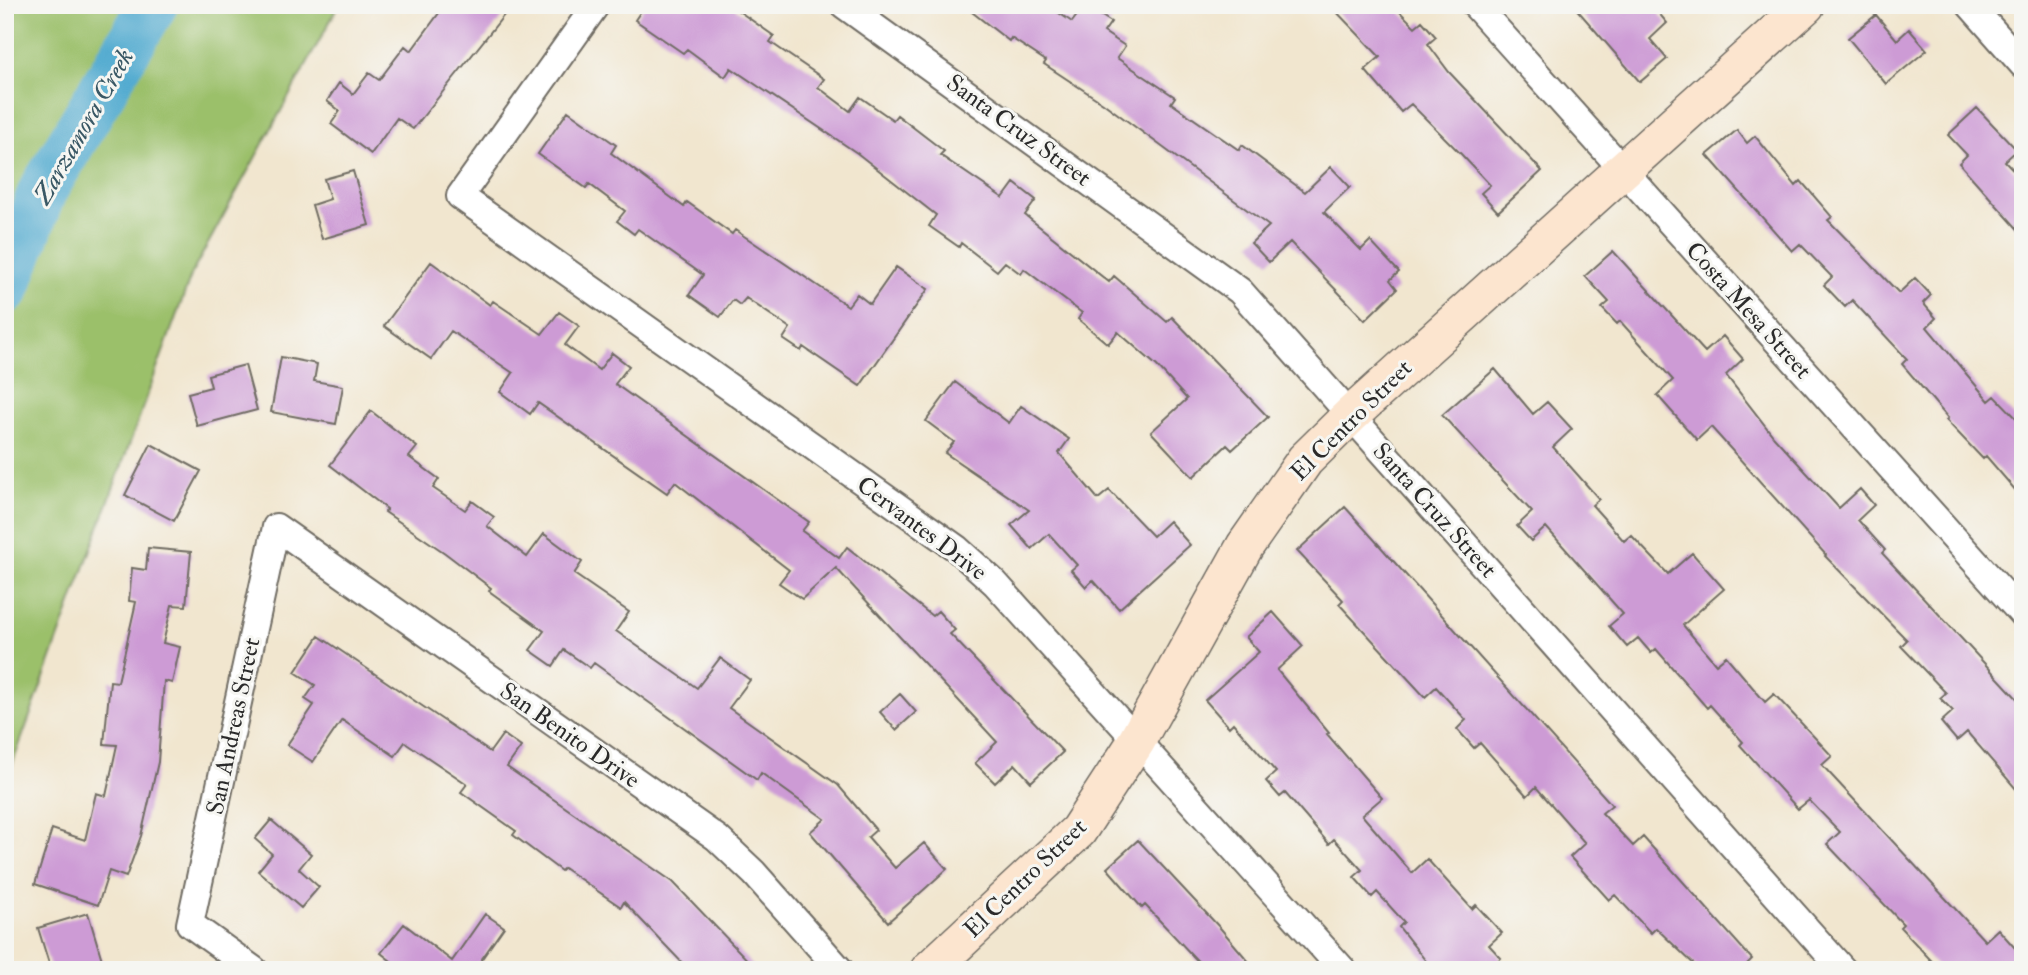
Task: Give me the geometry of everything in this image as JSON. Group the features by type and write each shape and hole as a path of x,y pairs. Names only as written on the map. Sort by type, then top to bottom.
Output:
{"street":[{"name":"Cervantes Drive","path":"596,5 460,196 956,548 995,583 1343,970"},
{"name":"Santa Cruz Street","path":"844,5 1240,291 1843,970"},
{"name":"Costa Mesa Street","path":"1475,5 2023,615"},
{"name":"El Centro Street","path":"929,970 1078,831 1136,742 1251,536 1305,460 1350,415 1806,5"},
{"path":"1969,5 2023,65"},
{"name":"San Andreas Street","path":"254,970 190,924 276,527"},
{"name":"San Benito Drive","path":"276,527 717,838 754,873 840,970"}],"green space":[{"path":"5,5 339,5 192,273 11,768 5,806"}],"building":[{"path":"445,5 512,5 413,129 397,118 371,154 331,124 340,111 327,101 339,83 353,94 369,73 379,80 405,46 411,51"},
{"path":"645,5 730,5 774,36 770,42 824,79 818,87 850,111 860,97 893,120 897,115 944,151 940,155 1003,198 1014,183 1036,200 1025,215 1109,282 1114,276 1167,322 1172,317 1268,417 1232,450 1227,445 1193,477 1151,432 1187,399 1157,366 1118,332 1108,344 1078,319 1082,313 1024,269 1021,274 1005,262 997,271 961,243 959,247 929,226 936,215 857,153 731,68 725,77 687,49 683,53 635,20"},
{"path":"963,5 1047,5 1072,22 1085,5 1111,22 1104,32 1125,46 1117,58 1175,97 1171,103 1239,150 1242,145 1305,192 1331,167 1350,187 1324,212 1361,250 1370,241 1399,272 1390,280 1397,289 1365,320 1290,242 1269,262 1251,243 1269,226 1103,103 1044,64 1046,61 1011,38 1009,41"},
{"path":"1330,5 1393,5 1415,27 1422,21 1436,37 1428,44 1449,72 1542,171 1498,212 1481,193 1490,185 1461,154 1411,104 1401,112 1365,70 1380,57"},
{"path":"1573,5 1652,5 1667,23 1650,39 1667,59 1640,82"},
{"path":"1876,15 1897,40 1909,29 1927,50 1886,84 1848,38"},
{"path":"1977,108 2017,150 2005,161 2023,180 2023,235 1959,163 1967,155 1948,135"},
{"path":"568,111 616,145 611,153 684,207 687,202 732,234 735,230 848,306 857,294 870,304 896,267 928,289 860,386 803,347 801,351 783,339 790,328 746,298 740,305 733,300 720,317 689,295 703,275 638,229 634,234 617,221 625,211 589,184 586,188 538,154"},
{"path":"1737,130 1747,143 1755,136 1796,186 1801,181 1832,217 1828,220 1899,293 1915,278 1931,295 1923,303 1936,318 1927,327 1989,401 1995,396 2023,425 2023,499 1986,456 1983,459 1946,420 1948,418 1902,364 1907,359 1852,300 1845,307 1824,285 1832,277 1800,244 1792,251 1707,155"},
{"path":"353,171 369,225 322,239 312,205 330,199 324,179"},
{"path":"1613,251 1705,352 1723,336 1743,359 1726,375 1774,437 1839,508 1860,489 1874,505 1858,520 1885,550 1882,553 2023,705 2023,797 1967,732 1957,741 1941,722 1953,711 1940,698 1946,693 1901,646 1907,640 1825,556 1711,427 1697,440 1657,395 1673,380 1620,321 1617,324 1602,308 1609,302 1585,276"},
{"path":"431,262 490,305 493,301 542,334 559,312 579,326 565,345 599,370 612,353 629,366 615,384 809,522 802,531 839,558 847,547 932,616 938,611 955,630 950,634 1063,752 1031,782 1015,764 995,783 975,763 997,742 836,568 802,599 779,583 789,570 675,482 667,493 538,403 530,414 500,392 513,373 451,331 431,359 384,326"},
{"path":"281,357 317,364 314,381 343,386 336,424 271,412"},
{"path":"245,365 257,410 197,426 188,393 211,387 208,375"},
{"path":"1495,369 1533,414 1547,402 1572,429 1553,447 1599,499 1592,505 1624,541 1631,535 1668,574 1692,553 1724,589 1683,625 1716,664 1726,656 1765,702 1774,694 1832,756 1822,765 1985,941 1998,929 2023,957 2023,970 1940,970 1900,927 1903,924 1827,844 1840,832 1809,800 1798,809 1740,745 1743,742 1710,705 1707,708 1656,649 1651,653 1638,638 1627,647 1609,626 1623,614 1546,527 1531,541 1517,526 1532,512 1442,415"},
{"path":"955,382 1009,423 1021,406 1069,439 1059,453 1098,499 1109,490 1153,536 1169,521 1190,545 1119,609 1093,580 1086,587 1071,570 1077,565 1049,534 1032,549 1011,525 1029,510 945,453 954,442 926,421"},
{"path":"371,411 417,447 409,457 439,479 433,488 465,510 472,501 494,517 487,526 527,557 544,534 582,562 574,574 629,612 616,631 697,688 720,658 750,680 729,708 838,785 876,830 868,837 895,868 924,843 947,869 888,922 810,832 825,819 761,773 757,780 594,663 590,668 564,650 553,666 530,650 544,631 489,591 491,588 445,553 385,512 387,509 330,465"},
{"path":"151,444 201,471 174,521 125,495"},
{"path":"1345,507 1612,805 1602,813 1633,846 1643,837 1752,959 1741,970 1700,970 1656,928 1651,933 1615,895 1609,900 1570,857 1585,843 1536,787 1527,796 1480,743 1474,748 1457,729 1466,720 1436,687 1425,697 1339,604 1343,600 1297,551"},
{"path":"148,548 191,552 186,606 172,605 163,643 180,647 172,683 164,681 158,762 141,836 126,877 109,871 98,905 35,884 52,829 85,840 96,793 106,796 117,745 104,744 110,681 118,682 136,602 129,601 132,568 146,570"},
{"path":"1273,612 1303,646 1277,670 1382,798 1362,815 1412,873 1427,859 1472,909 1476,905 1502,933 1489,945 1501,958 1487,970 1433,970 1399,927 1404,922 1377,892 1372,897 1354,877 1362,870 1334,839 1329,844 1285,793 1280,797 1266,781 1276,772 1233,723 1229,727 1205,700 1259,652 1246,637"},
{"path":"319,636 490,752 503,734 521,747 507,767 673,882 757,970 689,970 624,902 621,907 564,868 561,871 513,835 516,831 461,792 467,784 405,742 395,756 342,720 313,762 287,745 314,705 305,699 315,685 295,672"},
{"path":"900,694 916,712 896,730 880,712"},
{"path":"271,820 311,854 299,869 319,887 301,908 258,871 272,854 255,839"},
{"path":"1138,840 1256,970 1206,970 1145,905 1142,908 1107,868"},
{"path":"88,913 105,970 51,970 38,928"},
{"path":"485,914 504,927 474,970 384,970 391,961 381,953 404,924 452,961"}],"waterway":[{"name":"Zarzamora Creek","path":"5,290 42,192 153,5"},
{"path":"5,228 22,246"}]}
